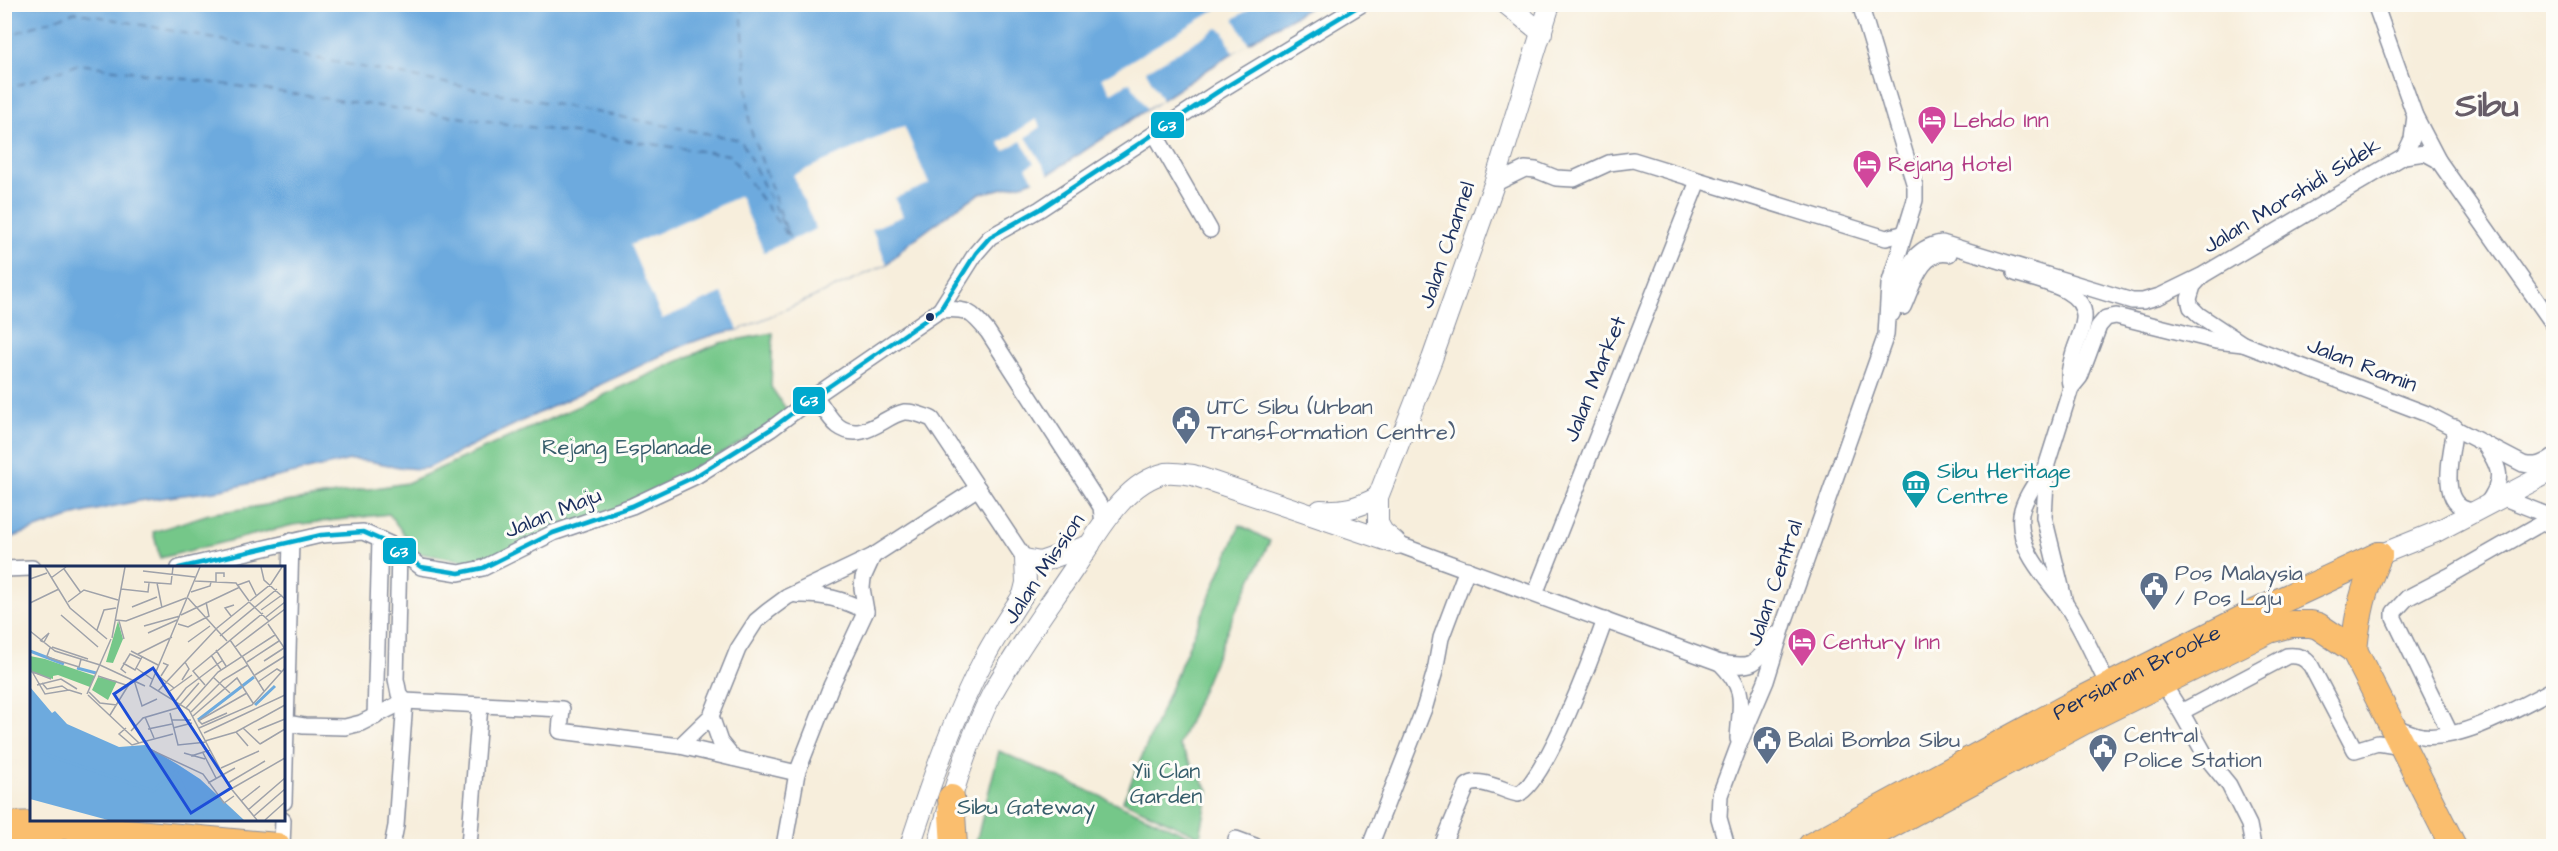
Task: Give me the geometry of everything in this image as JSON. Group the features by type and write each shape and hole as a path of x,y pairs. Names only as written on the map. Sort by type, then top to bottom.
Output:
{"main road":[{"path":"2379,555 2363,591 2357,614 2354,650 2444,841"},
{"name":"Persiaran Brooke","path":"1851,846 2252,614 2379,555"},
{"name":"Persiaran Brooke","path":"1811,846 2113,695 2162,682 2269,630 2291,624 2318,626 2354,650"},
{"path":"951,798 954,846"},
{"path":"4,825 41,824 277,846"},
{"path":"4,846 51,846"}],"street":[{"path":"940,310 976,253 990,237 1040,209 1219,91 1362,4"},
{"path":"1506,4 1542,33"},
{"name":"Jalan Channel","path":"1378,497 1432,359 1494,184 1550,4"},
{"path":"1860,4 1915,186 1915,200 1888,285 1887,329"},
{"path":"2375,4 2415,116 2438,160 2547,304 2553,326"},
{"path":"2404,156 2412,139 2415,116"},
{"path":"1155,134 1210,230"},
{"path":"2404,156 2425,153 2438,160"},
{"name":"Jalan Morshidi Sidek","path":"1887,329 1914,257 1925,247 1942,243 2132,301 2143,301 2160,296 2203,275 2404,156"},
{"path":"1494,184 1525,170 1536,170 1556,178 1574,178 1609,163 1633,160 1886,238 1899,252"},
{"name":"Jalan Market","path":"1534,594 1698,181"},
{"path":"1886,238 1902,234 1906,230"},
{"path":"1887,329 1896,323 1926,259 1935,254 1945,253 2013,273 2068,292 2079,299 2084,315 2069,368 2068,379 2071,388"},
{"name":"Jalan Ramin","path":"2203,275 2193,286 2189,299 2191,307 2243,344 2427,414 2523,464 2533,466 2545,463 2553,456"},
{"path":"940,310 964,309 973,314 988,332 1101,507 1103,524"},
{"name":"Jalan Maju","path":"183,566 291,541 339,532 363,532 380,539 421,567 459,573 483,568 553,533 632,506 696,476 771,429 940,310"},
{"path":"2113,695 2065,603 2035,564 2022,533 2021,513 2047,464 2071,388 2080,377 2099,326 2106,318 2116,316 2216,341 2243,344"},
{"name":"Jalan Central","path":"1727,846 1719,818 1720,795 1766,681 1785,620 1887,329"},
{"path":"815,396 839,427 852,431 874,429 904,412 916,413 932,419 1024,559 1040,562 1090,544"},
{"path":"2455,427 2448,488 2464,510 2481,509 2496,491 2499,476 2497,463 2481,441"},
{"path":"2047,464 2044,517 2065,603"},
{"path":"2379,555 2436,532 2553,470"},
{"name":"Jalan Mission","path":"938,846 951,798 993,694 1019,648 1103,524 1119,504 1145,483 1166,473 1204,477 1397,544"},
{"path":"680,746 711,716 738,649 745,637 768,611 790,596 873,556 978,488"},
{"path":"1302,510 1347,510 1360,507 1378,497 1378,523 1383,532 1397,544 1720,663 1751,665 1758,660 1785,620"},
{"path":"2504,498 2553,517"},
{"path":"2450,733 2394,618 2394,612 2407,598 2553,517"},
{"path":"375,717 380,539"},
{"path":"285,762 291,541"},
{"path":"392,846 396,826 405,701 399,694 396,679 399,552"},
{"path":"784,846 797,773 831,686 866,611 862,588 863,578 873,556"},
{"name":"Jalan Mission","path":"910,846 933,776 964,701 985,656 1023,594 1026,583 1024,559"},
{"path":"4,569 30,568"},
{"path":"1370,846 1425,706 1441,638 1467,569"},
{"path":"790,596 822,595 849,602 866,611"},
{"path":"1442,846 1467,786 1471,782 1518,794 1530,784 1568,715 1605,620"},
{"path":"2181,712 2281,659 2293,655 2302,657 2311,666 2355,750 2396,736 2450,733 2494,720 2553,689"},
{"path":"1720,663 1736,678 1740,689 1738,747"},
{"path":"2162,682 2207,758 2240,803 2249,825 2253,846"},
{"path":"286,723 345,727 375,717 405,701 562,710 560,731 680,746 797,773"},
{"path":"469,846 480,705"},
{"path":"711,716 720,742 733,758"},
{"path":"282,846 283,821"},
{"path":"1236,839 1255,846"}],"green space":[{"name":"Rejang Esplanade","path":"773,333 771,387 789,413 652,496 485,564 418,553 389,514 293,525 160,558 153,532 209,514 407,483 719,343"},
{"name":"Yii Clan Garden","path":"1240,525 1270,541 1232,619 1179,745 1209,791 1200,837 1123,801"},
{"name":"Sibu Gateway","path":"999,751 1204,842 1206,846 975,846"}],"water":[{"path":"5,5 1314,5 1257,37 1049,174 1025,183 979,194 907,245 887,264 738,330 708,337 679,348 525,419 428,468 418,469 350,460 222,490 138,501 78,514 5,540"}],"pier":[{"path":"1225,4 1255,5 1234,19 1249,44 1233,53 1224,32 1218,28 1146,71 1162,100 1147,109 1130,82 1111,93 1102,78"},
{"path":"1036,119 1041,127 1026,137 1050,176 1036,183 1026,168 1034,163 1021,141 1004,151 999,143"},
{"path":"904,126 929,184 895,198 903,216 872,229 887,264 738,330 722,293 662,319 630,245 740,196 764,252 816,229 793,175"}],"ferry route":[{"path":"741,4 750,128 788,234"},
{"path":"4,37 75,12 741,140 791,240"},
{"path":"4,90 79,64 730,155 787,235"}],"transit line":[{"name":"63","path":"188,566 321,535 363,532 390,544 421,567 459,573 483,568 553,533 632,506 696,476 771,429 940,310 976,253 990,237 1040,209 1219,91 1362,4"}],"place":[{"name":"Lehdo Inn","path":"1932,146"},
{"name":"Rejang Hotel","path":"1867,190"},
{"name":"UTC Sibu (Urban Transformation Centre)","path":"1186,446"},
{"name":"Sibu Heritage Centre","path":"1916,510"},
{"name":"Pos Malaysia / Pos Laju","path":"2154,612"},
{"name":"Century Inn","path":"1802,668"},
{"name":"Balai Bomba Sibu","path":"1767,766"},
{"name":"Central Police Station","path":"2103,774"}],"district":[{"name":"Sibu","path":"2487,106"}]}
